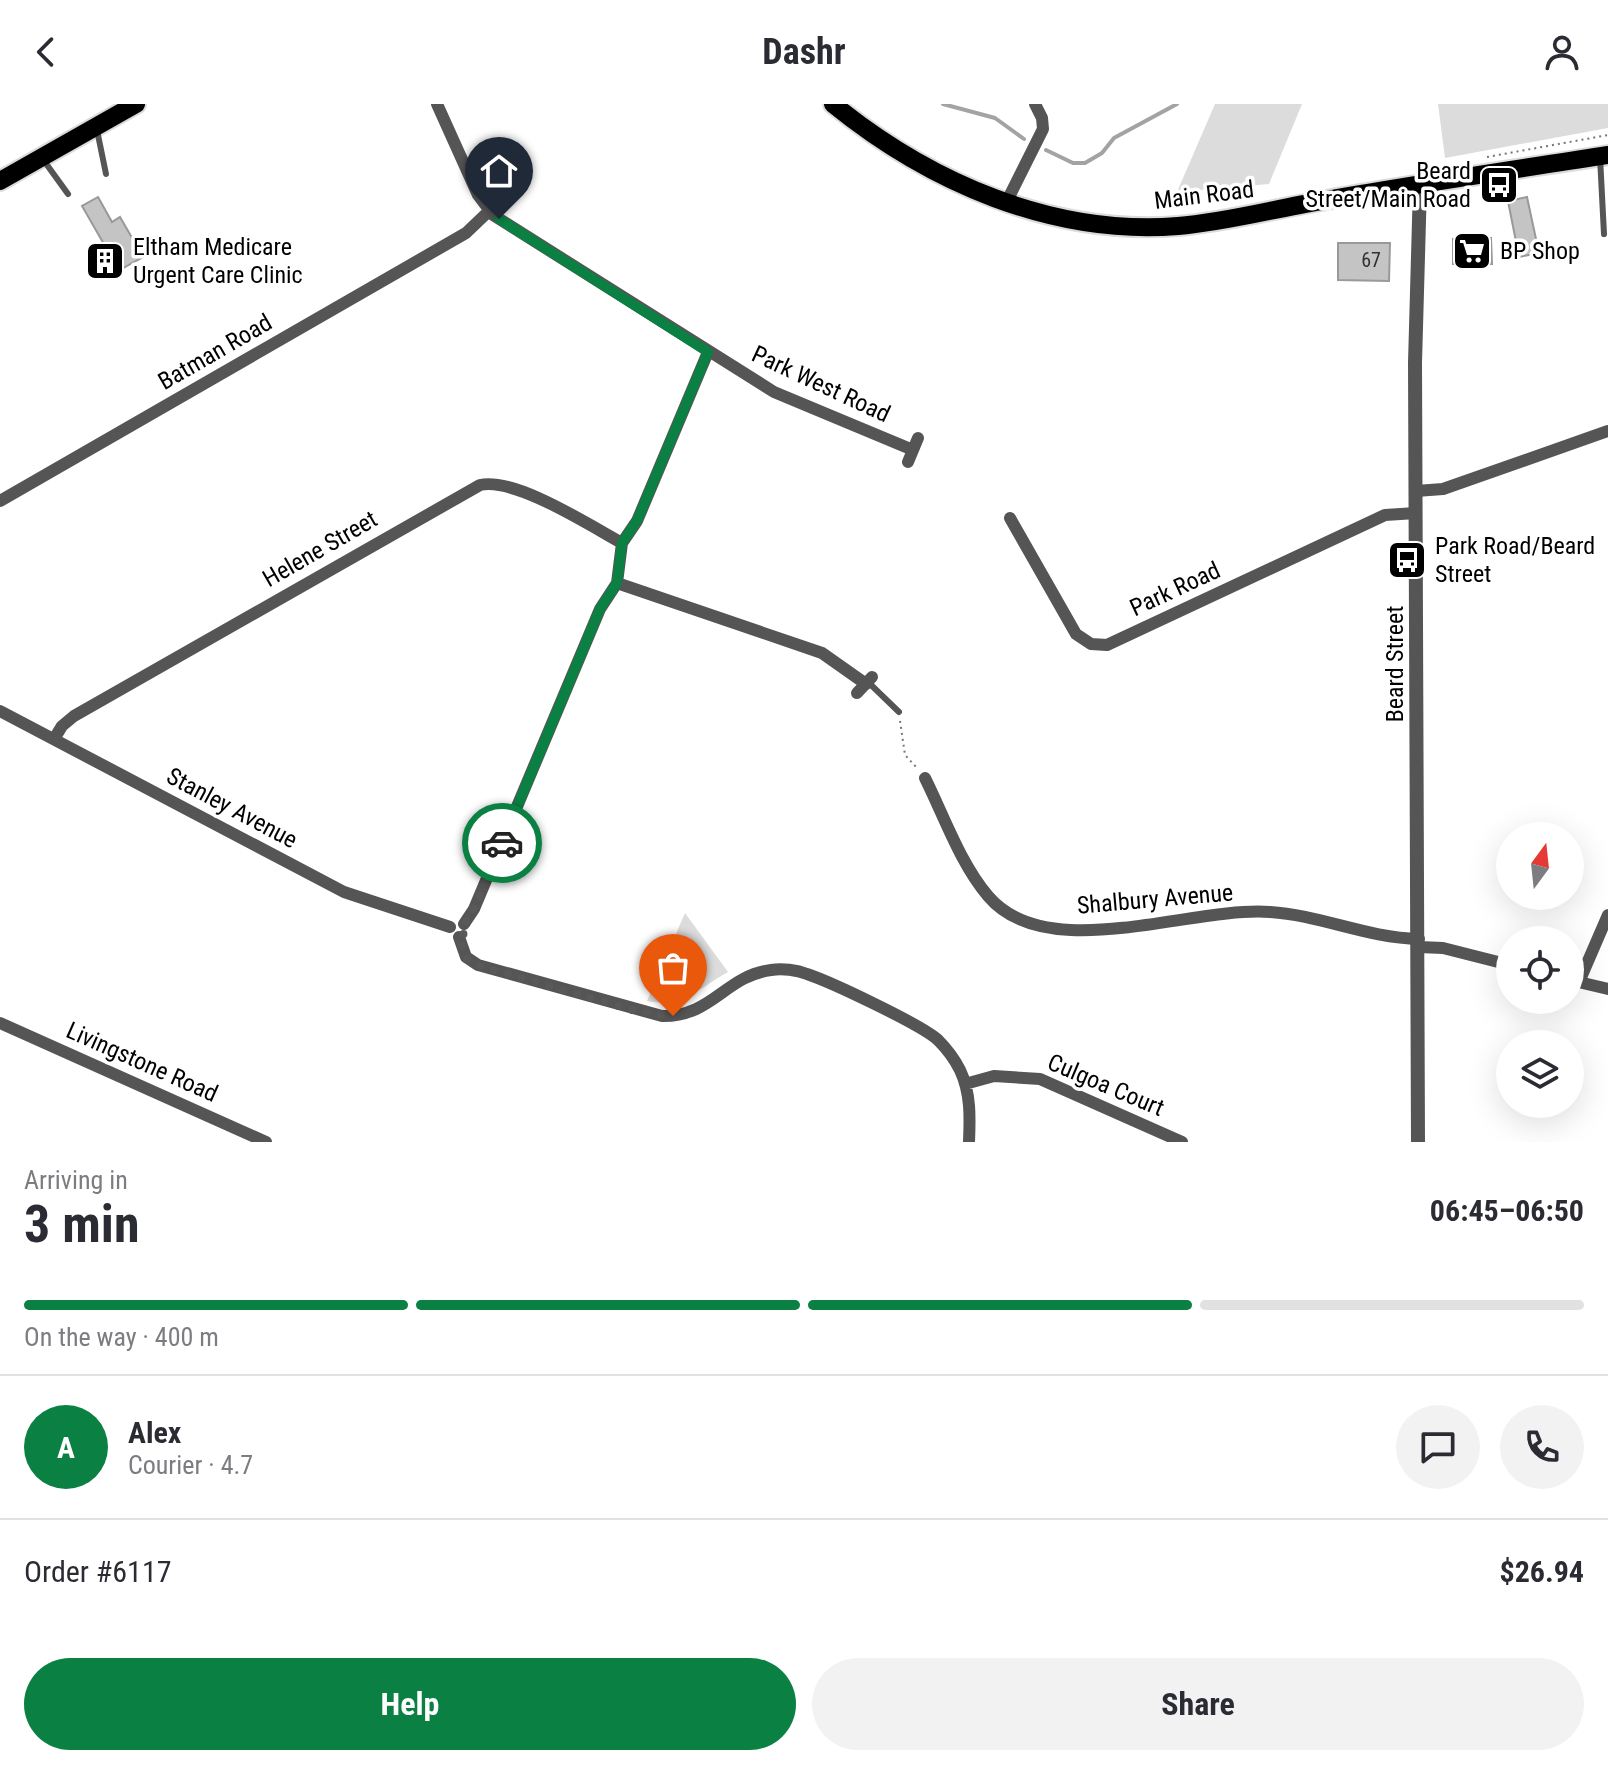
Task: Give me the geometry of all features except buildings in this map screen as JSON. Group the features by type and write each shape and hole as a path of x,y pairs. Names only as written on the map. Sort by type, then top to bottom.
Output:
{"main road":[{"path":"0,181 136,104"},
{"name":"Main Road","path":"833,104 919,162 1006,203 1089,223 1158,227 1228,220 1604,156"}],"street":[{"name":"Park West Road","path":"437,104 478,195 489,211 708,352 785,397 913,450"},
{"path":"1006,203 1043,129 1042,118 1035,104"},
{"name":"Beard Street","path":"1418,1142 1415,363 1420,185"},
{"name":"Batman Road","path":"0,501 466,233 489,211"},
{"path":"708,352 637,521 622,543 617,583 602,603 472,914 464,924 456,922 454,932 466,957 478,965 651,1015 686,1014 711,1001 745,975 775,969 806,973 926,1031 948,1053 965,1084 970,1105 969,1142"},
{"path":"1416,491 1443,489 1608,431"},
{"name":"Helene Street","path":"54,739 74,716 480,485 501,484 516,488 622,543"},
{"name":"Park Road","path":"1010,518 1076,634 1091,644 1107,645 1385,515 1416,513"},
{"path":"617,583 822,653 866,684"},
{"name":"Stanley Avenue","path":"0,711 344,892 454,932"},
{"name":"Shalbury Avenue","path":"925,778 974,876 1005,913 1022,921 1079,929 1235,912 1270,912 1496,961"},
{"path":"1584,963 1608,915"},
{"path":"1584,983 1608,989"},
{"name":"Livingstone Road","path":"0,1023 266,1142"},
{"name":"Culgoa Court","path":"965,1084 994,1076 1040,1079 1182,1142"}],"lane":[{"path":"96,127 106,174"},
{"path":"1604,156 1604,234"},
{"path":"41,157 68,194"},
{"path":"866,684 899,712"}],"path":[{"path":"899,712 905,755 925,778"}],"shaded area":[{"path":"1215,104 1302,104 1269,184 1177,192"},
{"path":"1438,104 1608,104 1608,128 1445,158"},
{"path":"685,913 728,972 681,999 671,1002 647,1001"}],"waterway":[{"path":"943,104 995,118 1024,139"},
{"path":"1046,150 1073,163 1085,163 1102,153 1114,138 1177,104"}],"way so far":[{"path":"502,843 472,914 464,924 465,933 459,937 469,960 483,967 636,1011 673,1016"}],"place":[{"name":"Beard Street/Main Road","path":"1499,185"},
{"name":"BP Shop","path":"1472,251"},
{"name":"Eltham Medicare Urgent Care Clinic","path":"105,261"},
{"name":"Park Road/Beard Street","path":"1407,560"}],"route":[{"path":"499,219 708,352 637,521 622,543 617,583 602,603 502,843"}]}
